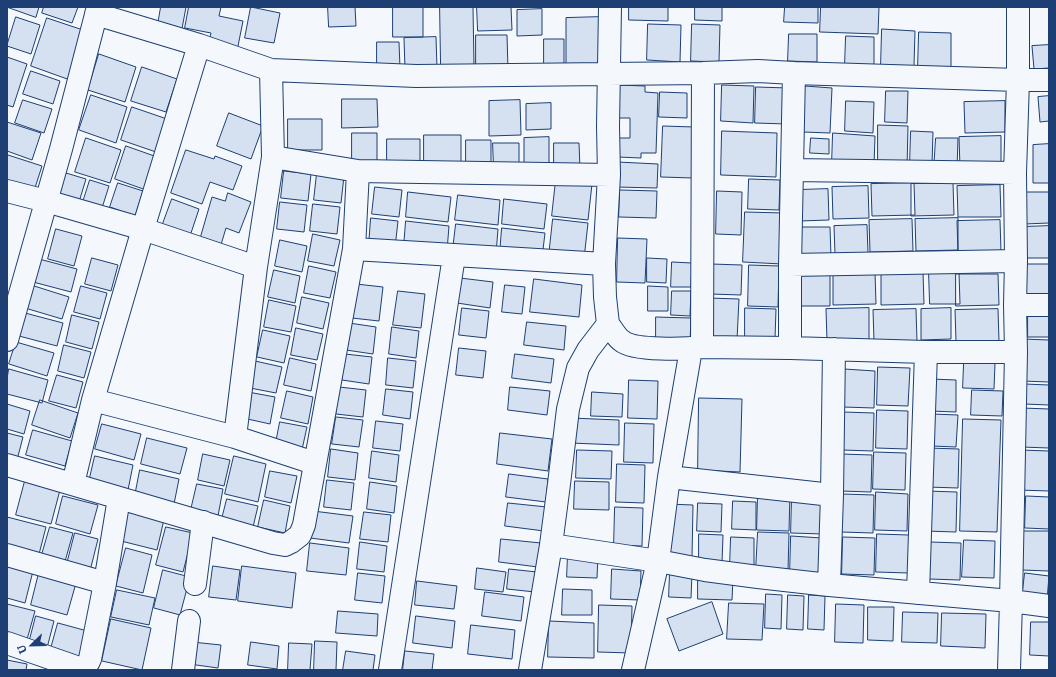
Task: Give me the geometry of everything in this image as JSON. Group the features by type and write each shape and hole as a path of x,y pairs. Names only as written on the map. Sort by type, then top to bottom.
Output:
{"street":[{"path":"610,7 608,126 609,175 604,264 605,297 608,324 622,342 636,346 658,349 790,348 926,352 1016,352"},
{"path":"1009,670 1016,352 1015,173 1018,80 1018,7"},
{"path":"7,340 61,149 97,10 271,70 416,76 758,71 1049,80"},
{"path":"73,484 94,400 143,229 199,45"},
{"path":"235,436 256,267 273,157 271,70"},
{"path":"633,670 658,561 669,477 696,348 703,73"},
{"path":"790,348 790,264 794,73"},
{"path":"273,157 358,170 609,175"},
{"path":"7,465 273,543 285,545 300,535 304,525 314,463 354,249 358,170"},
{"path":"792,170 1015,173"},
{"path":"7,191 143,229 256,267"},
{"path":"354,249 604,264"},
{"path":"390,670 454,256"},
{"path":"790,264 1016,262"},
{"path":"1015,305 1049,305"},
{"path":"530,670 551,544 568,409 578,368 588,350 608,324"},
{"path":"829,585 834,349"},
{"path":"918,593 926,352"},
{"path":"94,400 235,436 314,463"},
{"path":"669,477 832,495"},
{"path":"7,643 76,667 87,668 105,583 119,498"},
{"path":"194,584 203,522"},
{"path":"551,544 705,570 758,577 829,585 1011,601 1049,606"},
{"path":"7,555 105,583"},
{"path":"183,670 190,621"}],"building":[{"path":"7,7 39,7 36,17"},
{"path":"44,7 78,7 72,23 42,13"},
{"path":"161,7 186,7 181,34 157,30"},
{"path":"189,7 221,7 219,16 243,21 237,51 208,45 211,33 185,28"},
{"path":"251,7 280,13 274,43 245,38"},
{"path":"328,7 355,7 356,26 329,27"},
{"path":"393,7 423,7 423,37 393,37"},
{"path":"440,7 473,7 474,66 441,67"},
{"path":"477,7 511,7 512,30 478,31"},
{"path":"629,7 668,7 668,21 629,20"},
{"path":"695,7 722,7 722,21 695,20"},
{"path":"785,7 818,7 818,23 784,22"},
{"path":"821,7 879,7 878,34 820,32"},
{"path":"542,9 542,35 517,36 517,10"},
{"path":"16,17 40,25 31,54 7,46"},
{"path":"601,17 602,65 566,66 566,18"},
{"path":"47,18 86,31 70,80 31,66"},
{"path":"648,24 681,25 680,62 647,60"},
{"path":"692,24 720,25 719,62 691,61"},
{"path":"882,29 915,31 914,66 881,65"},
{"path":"919,32 951,33 951,68 918,67"},
{"path":"789,34 817,34 817,62 788,61"},
{"path":"476,35 507,35 508,70 476,70"},
{"path":"846,36 874,37 874,65 845,64"},
{"path":"436,37 437,68 405,69 404,38"},
{"path":"544,39 564,39 564,67 544,67"},
{"path":"377,42 399,42 400,68 377,69"},
{"path":"1049,45 1049,68 1034,69 1032,46"},
{"path":"99,54 136,67 125,102 88,90"},
{"path":"7,57 27,64 13,107 7,105"},
{"path":"142,67 177,79 166,112 131,101"},
{"path":"31,71 60,81 53,104 23,94"},
{"path":"618,85 645,86 645,92 658,93 656,153 641,153 641,158 618,157 618,138 630,138 630,118 617,118"},
{"path":"722,85 754,86 753,123 721,121"},
{"path":"805,86 832,88 830,133 803,132"},
{"path":"756,87 789,88 787,124 755,123"},
{"path":"886,91 908,91 907,123 885,122"},
{"path":"660,92 687,93 687,118 659,117"},
{"path":"91,95 127,107 116,143 79,130"},
{"path":"1049,96 1049,121 1040,122 1038,97"},
{"path":"342,99 377,99 378,127 342,128"},
{"path":"23,100 52,109 44,133 15,123"},
{"path":"520,100 521,135 489,136 489,101"},
{"path":"846,101 874,102 873,133 845,131"},
{"path":"1005,101 1005,132 965,133 964,102"},
{"path":"551,103 551,129 526,130 526,104"},
{"path":"132,107 167,119 156,152 121,140"},
{"path":"229,113 263,126 251,159 217,146"},
{"path":"288,119 322,119 322,150 288,150"},
{"path":"7,122 41,133 32,160 7,151"},
{"path":"878,125 908,126 907,169 878,168"},
{"path":"663,126 694,127 693,178 661,177"},
{"path":"722,131 777,133 776,177 721,175"},
{"path":"911,131 933,132 932,164 910,163"},
{"path":"352,133 377,133 377,163 352,163"},
{"path":"833,133 875,136 874,166 832,163"},
{"path":"424,135 461,135 461,162 424,163"},
{"path":"1001,136 1001,168 960,168 959,137"},
{"path":"549,137 549,164 524,164 524,138"},
{"path":"86,138 121,150 110,183 75,172"},
{"path":"811,138 829,139 829,154 810,153"},
{"path":"936,138 958,138 957,170 934,169"},
{"path":"387,139 420,139 420,164 387,164"},
{"path":"466,140 491,140 491,166 466,166"},
{"path":"493,143 519,143 519,169 494,169"},
{"path":"554,143 579,143 580,169 554,169"},
{"path":"1049,144 1049,183 1033,183 1033,145"},
{"path":"126,146 160,158 149,191 115,179"},
{"path":"186,150 214,159 215,156 242,166 233,190 210,182 202,204 171,193"},
{"path":"8,155 42,166 33,194 7,185"},
{"path":"617,162 658,164 657,188 616,187"},
{"path":"284,171 311,174 308,201 281,198"},
{"path":"66,173 86,179 79,202 59,195"},
{"path":"317,173 344,176 341,203 314,200"},
{"path":"749,179 780,180 779,210 748,209"},
{"path":"90,180 109,186 102,208 83,202"},
{"path":"556,180 592,184 588,220 552,216"},
{"path":"118,183 143,191 135,216 110,207"},
{"path":"914,183 915,215 872,216 871,184"},
{"path":"953,183 954,215 911,216 911,184"},
{"path":"1000,185 1001,217 958,217 957,186"},
{"path":"868,186 869,218 833,219 832,187"},
{"path":"375,187 402,190 399,217 372,214"},
{"path":"828,189 829,220 799,221 798,190"},
{"path":"620,190 657,191 656,218 619,217"},
{"path":"717,191 742,192 741,235 716,234"},
{"path":"408,192 451,197 448,222 406,217"},
{"path":"1023,192 1049,192 1049,223 1024,224"},
{"path":"228,193 251,202 239,233 226,228 220,248 199,242 212,197 225,201"},
{"path":"458,195 500,200 498,225 455,220"},
{"path":"172,199 199,209 189,239 161,229"},
{"path":"504,199 547,204 544,229 502,224"},
{"path":"280,202 307,205 304,232 277,229"},
{"path":"313,204 340,207 337,234 310,231"},
{"path":"745,212 784,213 782,264 743,262"},
{"path":"371,218 398,221 395,248 369,245"},
{"path":"958,218 958,250 916,251 915,219"},
{"path":"553,219 588,223 584,259 549,256"},
{"path":"912,219 913,251 870,252 869,220"},
{"path":"1000,220 1001,252 958,253 957,221"},
{"path":"406,221 449,226 447,251 404,246"},
{"path":"456,224 498,229 496,254 453,249"},
{"path":"867,225 868,253 835,254 834,226"},
{"path":"1049,226 1049,258 1024,258 1023,227"},
{"path":"800,227 830,227 831,257 801,258"},
{"path":"502,228 545,233 542,258 500,253"},
{"path":"56,229 82,236 74,266 48,259"},
{"path":"313,234 340,240 334,266 308,261"},
{"path":"618,238 647,239 645,283 617,282"},
{"path":"280,240 307,246 302,272 275,266"},
{"path":"92,258 118,265 111,291 85,284"},
{"path":"647,258 667,259 666,283 647,282"},
{"path":"39,259 77,269 71,292 33,282"},
{"path":"672,262 692,263 691,287 671,287"},
{"path":"711,264 742,265 741,295 710,294"},
{"path":"1018,264 1049,264 1049,297 1019,298"},
{"path":"749,265 779,266 778,307 748,306"},
{"path":"309,266 336,272 330,298 304,293"},
{"path":"274,270 300,276 295,303 268,297"},
{"path":"875,272 876,304 833,305 833,273"},
{"path":"923,272 924,304 881,305 881,273"},
{"path":"929,273 959,273 960,304 930,304"},
{"path":"956,274 998,274 999,305 956,306"},
{"path":"800,275 830,275 830,306 801,306"},
{"path":"460,278 493,282 490,308 457,303"},
{"path":"534,279 582,285 579,317 530,312"},
{"path":"356,284 383,287 379,321 352,318"},
{"path":"31,285 69,297 62,319 25,308"},
{"path":"505,285 525,287 522,314 502,312"},
{"path":"81,286 107,293 100,319 74,312"},
{"path":"648,286 668,287 668,311 648,311"},
{"path":"398,291 425,294 421,328 393,325"},
{"path":"672,291 691,291 690,316 671,315"},
{"path":"302,297 329,303 323,329 297,323"},
{"path":"709,298 739,299 737,340 707,339"},
{"path":"269,300 296,306 291,332 264,327"},
{"path":"462,308 489,311 486,338 459,335"},
{"path":"745,308 776,309 775,339 745,338"},
{"path":"869,308 869,340 827,341 826,309"},
{"path":"951,308 951,339 921,340 921,309"},
{"path":"916,309 917,341 874,341 873,310"},
{"path":"998,309 999,341 956,341 955,310"},
{"path":"1028,312 1049,313 1049,337 1028,337"},
{"path":"25,313 63,323 57,346 19,336"},
{"path":"72,315 99,322 92,349 66,342"},
{"path":"656,317 691,318 690,343 656,342"},
{"path":"527,322 566,326 564,350 524,345"},
{"path":"349,323 376,327 373,354 346,350"},
{"path":"392,327 419,331 416,358 389,354"},
{"path":"296,328 323,334 317,360 291,355"},
{"path":"263,330 290,336 284,363 257,357"},
{"path":"1023,339 1049,340 1049,382 1022,381"},
{"path":"16,342 54,353 47,376 9,364"},
{"path":"64,345 91,352 84,378 58,371"},
{"path":"459,348 486,351 483,378 456,375"},
{"path":"345,354 372,357 369,384 342,380"},
{"path":"515,354 554,359 551,383 512,378"},
{"path":"290,358 316,364 311,391 284,385"},
{"path":"388,358 416,361 413,388 386,385"},
{"path":"255,361 282,367 276,393 250,388"},
{"path":"964,363 995,363 994,389 963,388"},
{"path":"878,367 910,368 908,406 877,405"},
{"path":"9,369 48,380 42,403 7,394"},
{"path":"844,369 875,371 874,408 843,407"},
{"path":"57,375 83,382 76,408 49,401"},
{"path":"931,379 956,380 956,412 930,411"},
{"path":"629,380 658,381 657,419 628,418"},
{"path":"1024,384 1049,385 1049,405 1024,404"},
{"path":"339,387 366,390 363,417 336,414"},
{"path":"510,387 550,391 547,415 508,410"},
{"path":"386,389 413,392 410,419 383,415"},
{"path":"972,390 1003,391 1002,416 971,415"},
{"path":"287,391 313,397 308,424 281,418"},
{"path":"248,392 275,397 270,424 243,418"},
{"path":"592,392 623,394 622,417 591,416"},
{"path":"699,398 742,399 740,472 698,470"},
{"path":"40,400 78,413 70,438 32,425"},
{"path":"7,404 30,411 24,434 7,429"},
{"path":"1022,408 1049,409 1049,448 1021,447"},
{"path":"877,410 908,411 907,449 876,448"},
{"path":"843,412 874,413 873,451 842,450"},
{"path":"932,414 958,415 956,447 931,446"},
{"path":"336,417 363,420 359,447 332,444"},
{"path":"571,418 619,420 619,445 570,443"},
{"path":"963,419 1001,420 997,532 960,531"},
{"path":"376,421 403,424 400,451 373,448"},
{"path":"280,422 307,427 301,454 275,448"},
{"path":"625,423 654,424 653,463 624,462"},
{"path":"102,424 141,434 134,460 95,449"},
{"path":"33,430 72,441 65,466 26,455"},
{"path":"7,433 23,437 17,460 7,458"},
{"path":"500,433 552,439 548,471 497,464"},
{"path":"147,438 187,448 180,474 141,464"},
{"path":"928,448 959,449 958,488 927,487"},
{"path":"331,449 358,453 355,480 328,477"},
{"path":"577,450 612,451 611,479 576,478"},
{"path":"1020,450 1049,451 1049,491 1018,490"},
{"path":"372,451 399,455 396,482 369,478"},
{"path":"874,452 906,453 905,490 873,489"},
{"path":"203,454 230,460 224,486 198,480"},
{"path":"841,454 872,455 871,492 840,491"},
{"path":"95,456 133,465 128,490 89,482"},
{"path":"234,456 266,464 258,502 225,494"},
{"path":"617,464 645,465 644,503 616,502"},
{"path":"140,470 179,479 174,504 135,496"},
{"path":"270,471 297,476 291,503 265,497"},
{"path":"509,474 548,479 546,502 506,497"},
{"path":"327,480 354,483 351,510 324,507"},
{"path":"25,481 60,490 51,524 16,515"},
{"path":"575,481 609,482 609,510 574,509"},
{"path":"370,482 397,486 394,513 367,509"},
{"path":"197,484 223,489 218,516 191,510"},
{"path":"926,491 957,492 956,532 925,531"},
{"path":"876,492 908,494 907,531 875,530"},
{"path":"758,493 790,493 789,531 757,530"},
{"path":"842,494 874,495 873,533 841,532"},
{"path":"792,495 824,497 823,534 791,533"},
{"path":"63,496 98,505 90,534 56,524"},
{"path":"1026,496 1049,497 1049,529 1025,528"},
{"path":"227,499 258,506 253,527 222,519"},
{"path":"264,500 290,506 285,533 258,527"},
{"path":"733,501 756,502 756,530 732,529"},
{"path":"508,503 547,507 544,531 505,526"},
{"path":"698,503 722,504 721,532 697,531"},
{"path":"667,504 693,505 692,557 666,556"},
{"path":"129,506 165,515 157,550 121,541"},
{"path":"615,507 643,508 642,546 614,545"},
{"path":"313,511 353,516 349,543 310,538"},
{"path":"364,512 391,515 388,542 360,539"},
{"path":"7,517 46,527 38,558 7,550"},
{"path":"50,527 73,533 64,565 41,558"},
{"path":"166,527 193,533 183,572 156,565"},
{"path":"1022,531 1049,531 1049,571 1021,570"},
{"path":"758,532 789,533 788,571 756,570"},
{"path":"75,533 98,539 90,571 67,564"},
{"path":"699,534 723,535 722,563 699,562"},
{"path":"877,534 909,535 908,573 876,572"},
{"path":"791,536 822,538 821,575 790,574"},
{"path":"731,537 754,538 754,566 730,565"},
{"path":"843,537 875,538 874,575 842,574"},
{"path":"501,539 541,543 538,567 499,562"},
{"path":"964,540 995,541 994,578 962,577"},
{"path":"360,542 387,546 384,572 357,569"},
{"path":"930,542 961,543 960,580 929,579"},
{"path":"310,543 349,548 346,575 307,571"},
{"path":"126,548 152,555 143,593 116,586"},
{"path":"568,554 598,555 597,578 567,577"},
{"path":"7,564 33,571 25,603 7,598"},
{"path":"213,566 240,570 236,600 209,597"},
{"path":"242,566 296,573 292,608 238,601"},
{"path":"477,568 506,572 503,592 475,589"},
{"path":"509,569 537,572 535,592 507,589"},
{"path":"612,569 641,571 640,600 611,599"},
{"path":"163,570 190,577 180,615 154,608"},
{"path":"670,572 692,573 691,598 669,597"},
{"path":"39,573 76,583 67,615 31,605"},
{"path":"358,573 385,576 382,603 355,600"},
{"path":"1025,573 1049,576 1047,600 1022,598"},
{"path":"698,578 733,578 732,600 698,599"},
{"path":"417,581 457,586 454,609 415,605"},
{"path":"563,589 592,590 592,615 562,615"},
{"path":"117,590 155,598 149,625 111,617"},
{"path":"485,592 524,597 521,621 482,616"},
{"path":"766,594 782,595 781,629 765,628"},
{"path":"788,595 804,596 803,630 787,629"},
{"path":"809,595 825,596 824,630 808,629"},
{"path":"712,602 723,634 679,651 667,619"},
{"path":"729,603 764,604 762,640 727,639"},
{"path":"7,604 35,611 26,643 7,638"},
{"path":"836,604 864,605 863,643 835,642"},
{"path":"599,605 632,606 631,653 598,652"},
{"path":"868,607 894,607 893,641 868,640"},
{"path":"338,611 378,614 377,636 336,633"},
{"path":"903,612 938,613 937,643 902,642"},
{"path":"942,613 986,614 985,648 941,646"},
{"path":"36,616 54,621 47,648 29,643"},
{"path":"416,616 455,621 452,648 413,643"},
{"path":"111,619 151,628 142,670 102,661"},
{"path":"549,621 594,623 594,658 548,657"},
{"path":"1031,622 1049,622 1049,656 1030,655"},
{"path":"58,623 91,632 83,661 50,652"},
{"path":"471,625 515,630 512,659 468,654"},
{"path":"315,641 337,642 336,670 314,670"},
{"path":"192,642 221,645 218,668 189,664"},
{"path":"251,642 279,646 277,669 248,665"},
{"path":"289,643 312,644 310,670 288,670"},
{"path":"346,651 375,655 373,670 343,670"},
{"path":"405,651 434,654 432,670 403,670"},
{"path":"7,660 27,664 26,670 7,670"}]}
